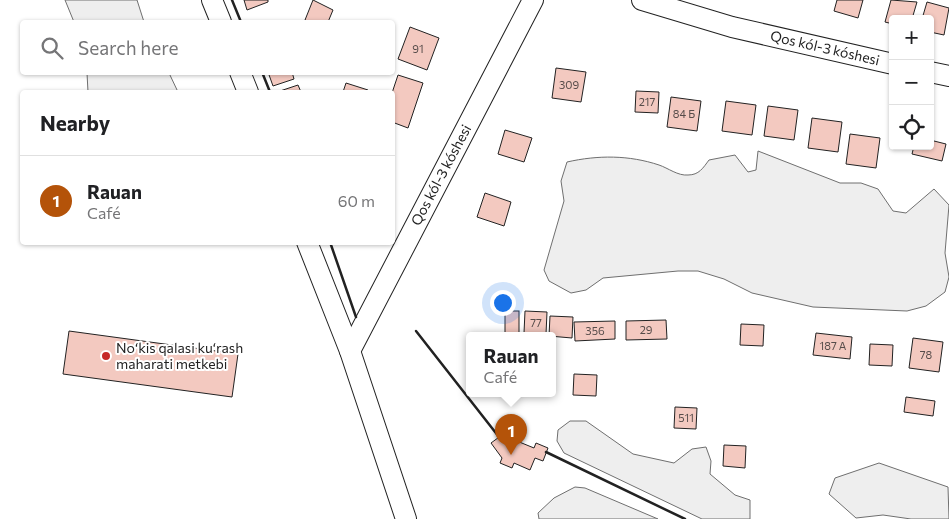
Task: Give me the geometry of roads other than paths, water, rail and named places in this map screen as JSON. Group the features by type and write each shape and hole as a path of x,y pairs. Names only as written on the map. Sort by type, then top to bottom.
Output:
{"street":[{"path":"212,0 220,20"},
{"name":"Qos kól-3 kóshesi","path":"350,351 534,0"},
{"name":"Qos kól-3 kóshesi","path":"642,0 732,27 889,63"},
{"path":"934,73 949,76"},
{"path":"241,75 247,90"},
{"path":"308,245 350,351 406,519"}],"place":[{"name":"Noʻkis qalasi kuʻrash maharati metkebi","path":"106,356"},
{"name":"Rauan","path":"511,455"}]}
